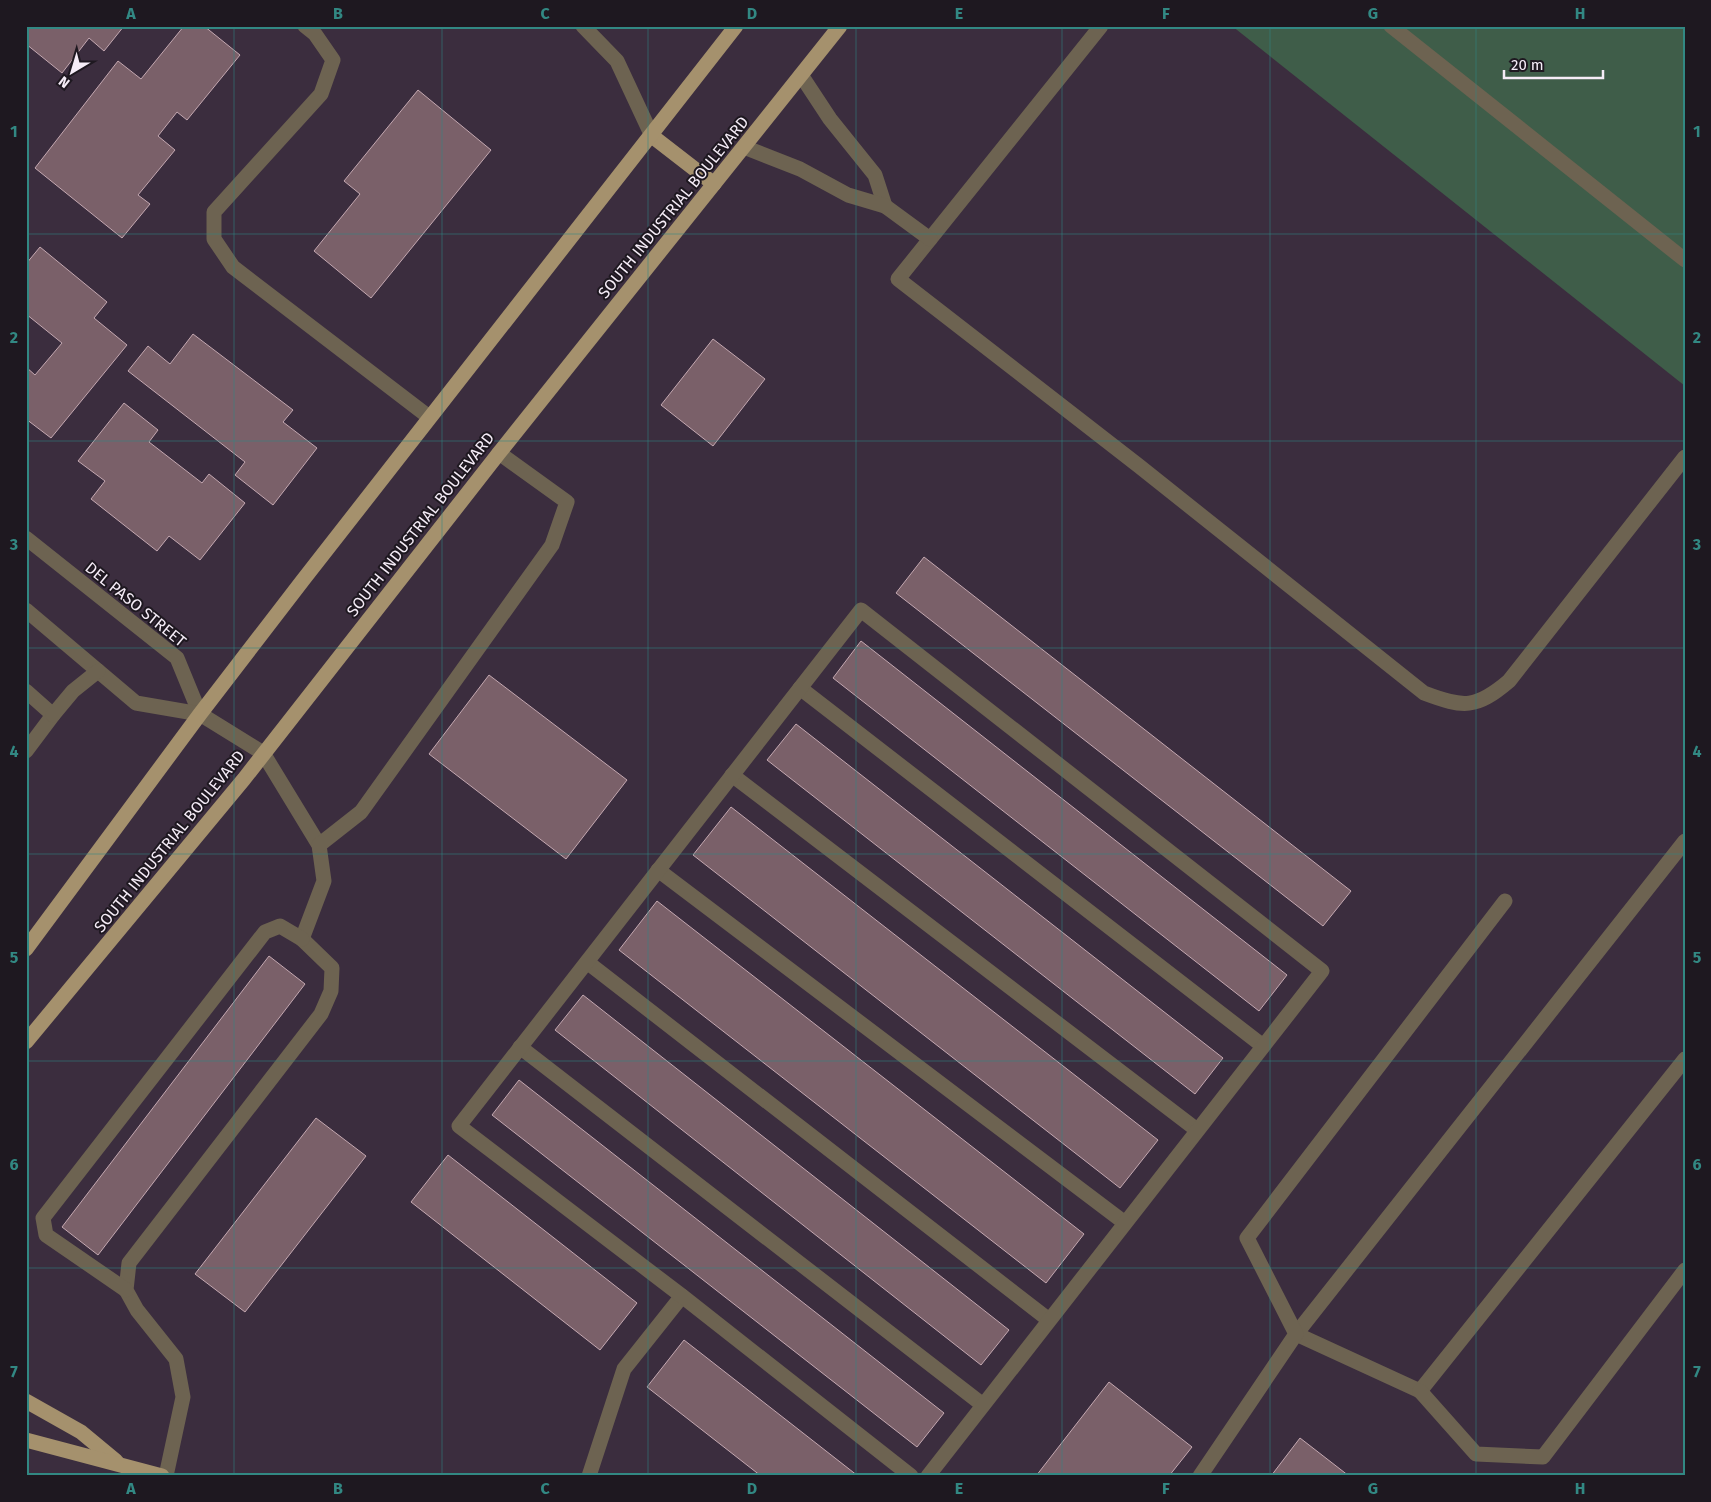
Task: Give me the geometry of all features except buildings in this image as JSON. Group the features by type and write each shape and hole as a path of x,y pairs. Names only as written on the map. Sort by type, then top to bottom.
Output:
{"main road":[{"path":"26,949 200,714 429,417 652,136 736,26"},
{"name":"SOUTH INDUSTRIAL BOULEVARD","path":"26,1042 263,753 498,453 840,26"},
{"path":"652,136 714,184"},
{"path":"26,1401 81,1432 119,1464"},
{"path":"26,1440 162,1476"}],"street":[{"path":"305,26 315,34 333,60 321,94 214,212 214,239 233,268 429,417"},
{"path":"584,26 617,61 652,136"},
{"path":"1100,26 898,279 1139,466 1424,693 1451,703 1471,704 1490,698 1509,681 1685,457"},
{"path":"1391,26 1685,260"},
{"path":"801,75 830,119 875,175 885,206"},
{"path":"744,147 800,169 848,195 885,206 930,239"},
{"path":"319,846 361,812 552,545 567,502 498,453"},
{"name":"DEL PASO STREET","path":"26,538 177,658 200,714"},
{"path":"26,610 136,703 200,714 263,753 319,846 324,881 302,939"},
{"path":"911,1476 682,1296 459,1126 860,610 1322,971 928,1476"},
{"path":"26,751 74,691 98,671"},
{"path":"800,688 1263,1046"},
{"path":"26,691 53,715"},
{"path":"732,775 1197,1130"},
{"path":"1200,1476 1296,1334 1685,841"},
{"path":"658,870 1125,1223"},
{"path":"1505,901 1247,1238 1296,1334 1420,1391 1476,1454 1543,1457 1685,1270"},
{"path":"126,1290 129,1263 321,1014 331,991 332,968 302,939 280,926 265,932 43,1218 46,1235 126,1290 137,1310 176,1358 183,1397 166,1476"},
{"path":"588,962 1049,1320"},
{"path":"520,1047 983,1405"},
{"path":"1420,1391 1685,1059"},
{"path":"589,1476 624,1369 682,1296"}],"green space":[{"path":"1232,26 1685,26 1685,386"}]}
